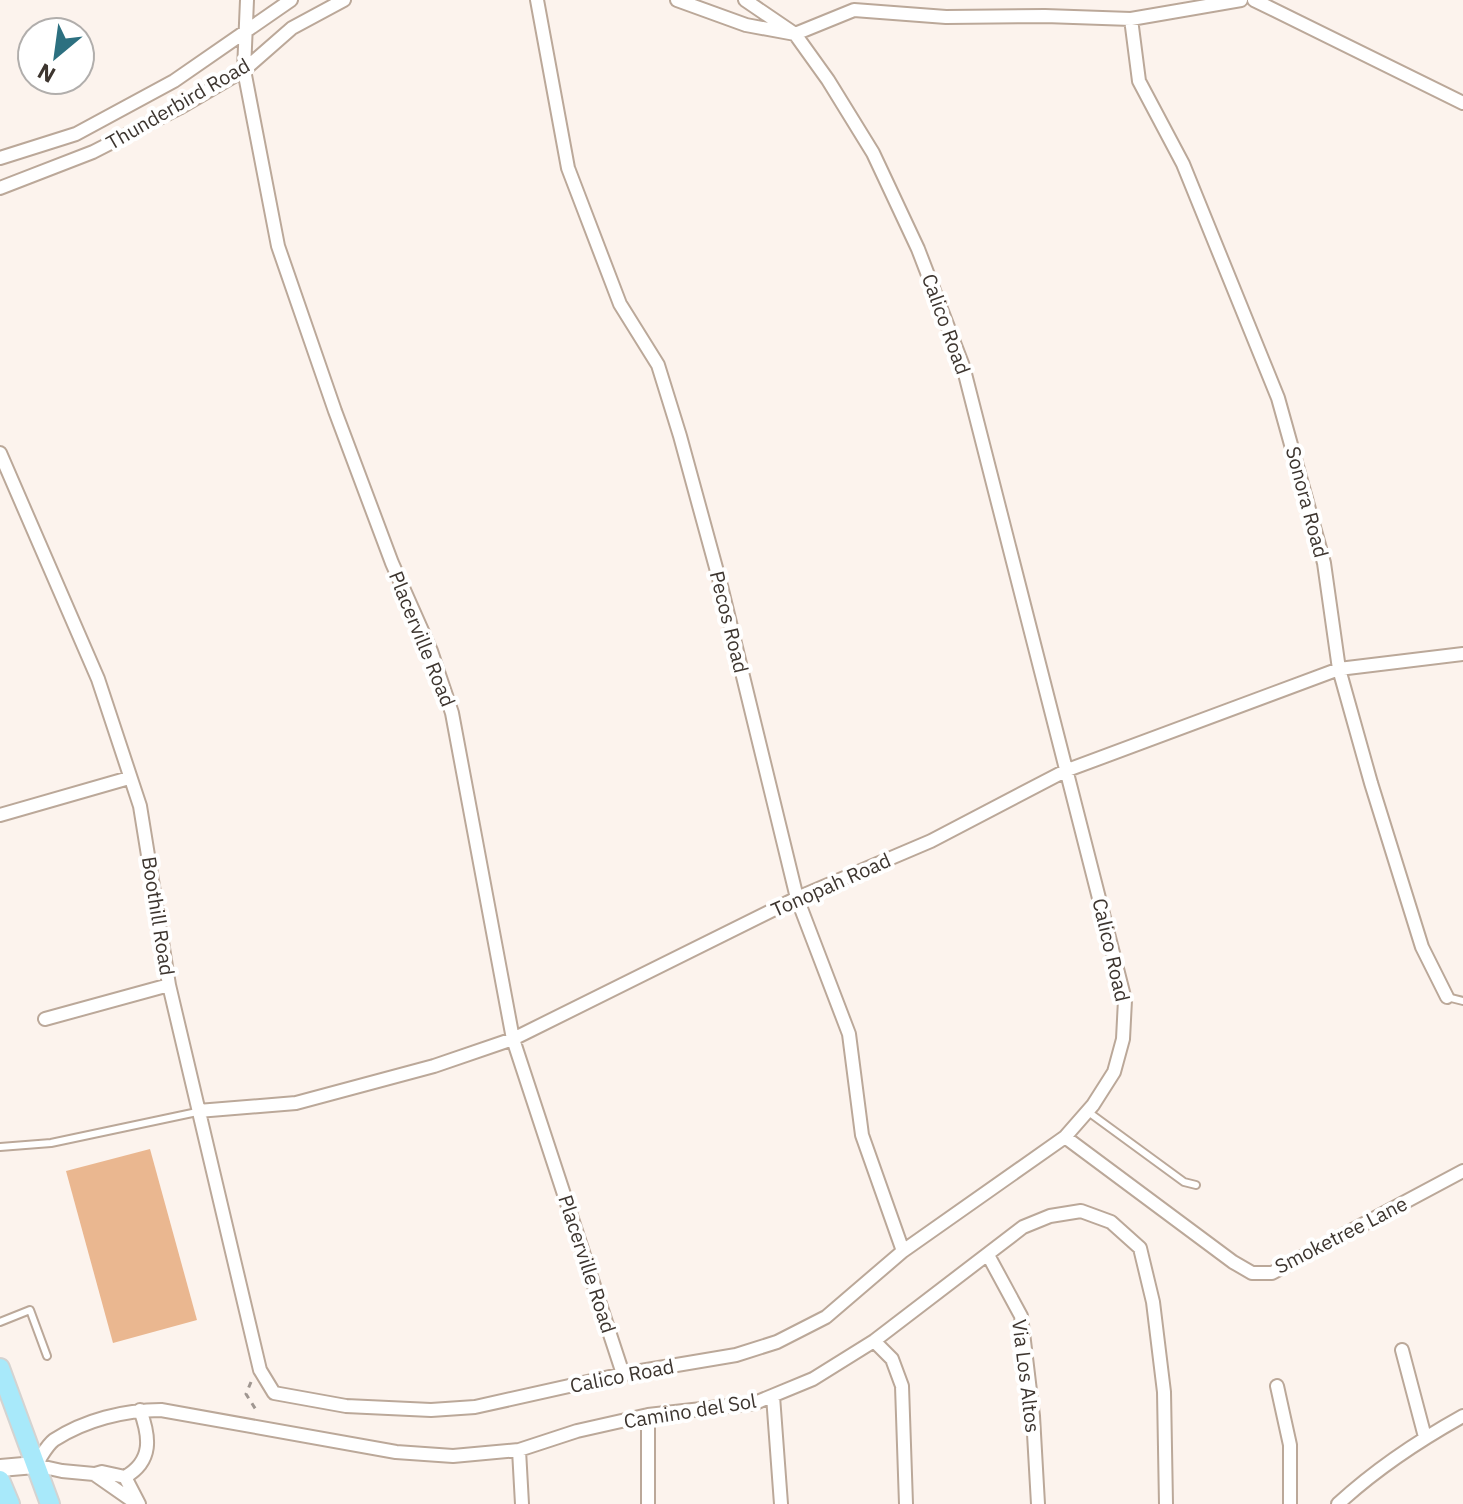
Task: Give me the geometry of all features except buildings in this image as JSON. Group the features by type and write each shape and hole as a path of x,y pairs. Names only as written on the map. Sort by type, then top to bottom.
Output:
{"main road":[{"path":"0,1368 50,1504"},
{"path":"0,1468 35,1465"},
{"path":"0,1480 10,1504"}],"street":[{"name":"Placerville Road","path":"247,0 244,70 278,246 335,411 392,563 431,651 452,713 513,1039 623,1374"},
{"name":"Thunderbird Road","path":"0,158 76,134 174,81 291,0"},
{"name":"Thunderbird Road","path":"0,188 93,152 179,108 244,70 292,28 344,0"},
{"name":"Pecos Road","path":"537,0 568,168 620,304 658,365 680,436 721,586 797,898 849,1034 862,1135 903,1251"},
{"path":"677,0 746,25 795,34 854,10 946,17 1131,19 1241,0"},
{"path":"745,0 795,34"},
{"path":"1254,0 1463,103"},
{"name":"Sonora Road","path":"1131,19 1139,81 1183,164 1278,398 1324,563 1339,669 1371,783 1422,947 1447,997"},
{"name":"Calico Road","path":"274,1393 346,1406 431,1410 475,1407 623,1374 736,1355 777,1342 826,1317 903,1251 1065,1137 1114,1072 1123,1039 1125,1000 963,366 918,249 873,153 795,34"},
{"name":"Boothill Road","path":"0,453 98,679 140,806 169,985 261,1373 274,1393"},
{"name":"Tonopah Road","path":"198,1111 296,1103 434,1066 513,1039 797,898 931,841 1065,771 1339,669 1463,654"},
{"path":"0,815 129,778"},
{"path":"45,1019 169,985"},
{"name":"Smoketree Lane","path":"1065,1137 1252,1273 1272,1273 1463,1171"},
{"name":"Camino del Sol","path":"35,1465 51,1442 104,1417 140,1410 161,1410 396,1452 453,1456 519,1450 577,1431 648,1415 755,1403 813,1379 874,1341 1023,1227 1050,1216 1081,1211 1111,1222 1140,1248 1153,1302 1164,1392 1166,1504"},
{"name":"Via Los Altos","path":"988,1255 1021,1316 1033,1416 1038,1504"},
{"path":"874,1341 892,1359 902,1386 906,1504"},
{"path":"1402,1350 1425,1437"},
{"path":"1277,1386 1290,1445 1290,1504"},
{"path":"773,1396 781,1504"},
{"path":"126,1486 146,1452 147,1429 140,1410"},
{"path":"648,1415 648,1504"},
{"path":"1338,1504 1363,1481 1425,1437 1463,1416"},
{"path":"519,1450 522,1504"},
{"path":"35,1465 62,1471 102,1472 126,1486 138,1504"}],"lane":[{"path":"1447,997 1463,1001"},
{"path":"0,1147 51,1143 198,1111"},
{"path":"1087,1111 1184,1182 1196,1185"},
{"path":"0,1322 30,1310 47,1356"}],"path":[{"path":"257,1429 258,1413 246,1394 248,1386 261,1373"}],"shaded area":[{"path":"150,1149 197,1320 113,1343 66,1171"}]}
